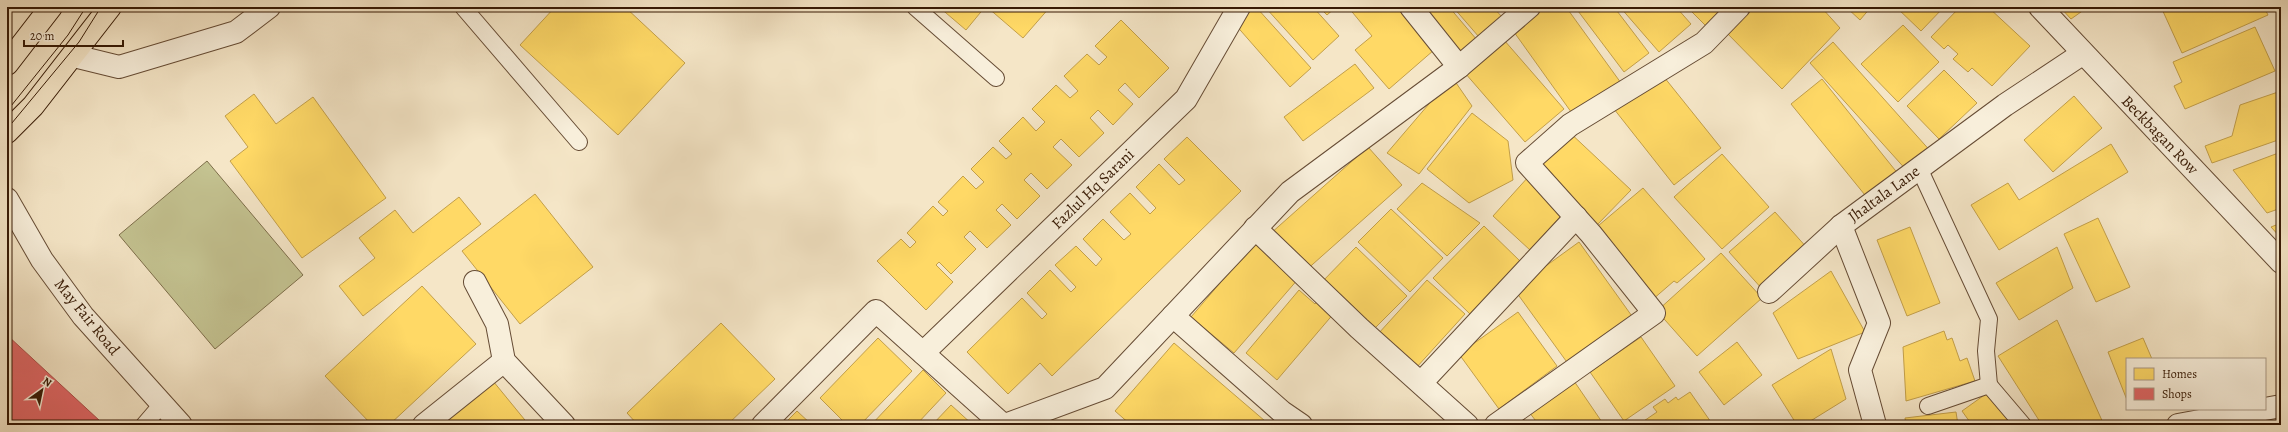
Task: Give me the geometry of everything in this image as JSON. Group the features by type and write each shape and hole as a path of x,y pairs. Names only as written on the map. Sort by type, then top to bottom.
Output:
{"main road":[{"path":"7,64 51,7"},
{"path":"7,132 33,106 74,56 110,7"}],"street":[{"path":"74,56 119,67 236,32 269,7"},
{"name":"Fazlul Hq Sarani","path":"923,353 1186,99 1239,7"},
{"path":"1411,7 1459,67"},
{"path":"763,425 876,311 1004,425 1105,388 1290,192 1459,67 1529,7"},
{"path":"1496,425 1654,313 1576,218 1527,163 1570,125 1704,43 1739,7"},
{"name":"Beckbagan Row","path":"2040,7 2082,54 2281,262"},
{"name":"Jhaltala Lane","path":"1875,425 1860,370 1879,323 1840,226 2005,105 2082,54"},
{"name":"May Fair Road","path":"7,199 42,260 83,316 181,425"},
{"path":"1420,383 1576,218"},
{"path":"1769,292 1840,226"},
{"path":"1255,228 1360,328 1467,425"},
{"path":"474,282 497,324 504,361 564,425"},
{"path":"1173,316 1282,412 1301,425"},
{"path":"424,425 504,361"},
{"path":"2178,425 2250,418 2281,406"}],"lane":[{"path":"463,7 579,142"},
{"path":"915,7 996,78"},
{"path":"1919,168 1989,319 1986,351 1989,385 2023,425"},
{"path":"1928,406 1989,385"},
{"path":"144,425 162,404"}],"shaded area":[{"path":"207,161 303,275 215,349 119,235"}],"building: Homes":[{"path":"555,7 625,7 685,63 618,135 520,45"},
{"path":"939,7 985,7 966,30"},
{"path":"987,7 1050,7 1023,38"},
{"path":"1252,7 1256,7 1311,68 1290,87 1234,23"},
{"path":"1265,7 1313,7 1339,36 1313,60"},
{"path":"1319,7 1336,7 1327,15"},
{"path":"1348,7 1396,7 1434,50 1389,89 1355,50 1372,36"},
{"path":"1419,7 1449,7 1477,40 1459,55"},
{"path":"1453,7 1493,7 1502,17 1479,37"},
{"path":"1544,7 1566,7 1621,83 1574,116 1514,32"},
{"path":"1575,7 1614,7 1649,53 1624,72"},
{"path":"1620,7 1676,7 1691,24 1659,52"},
{"path":"1687,7 1725,7 1706,26"},
{"path":"1745,7 1821,7 1840,28 1782,89 1723,29"},
{"path":"1846,7 1871,7 1860,20"},
{"path":"1896,7 1944,7 1921,31"},
{"path":"1960,7 1988,7 2030,46 1992,86 1972,68 1968,72 1953,59 1958,54 1948,45 1944,49 1931,37"},
{"path":"2060,7 2088,7 2071,19"},
{"path":"2161,7 2264,7 2268,15 2182,53"},
{"path":"1121,20 1169,68 1139,98 1125,83 1118,90 1133,104 1113,125 1098,110 1090,118 1104,133 1079,157 1061,139 1053,147 1072,165 1047,189 1031,173 1024,180 1040,196 1017,219 1002,204 996,210 1011,225 987,248 970,231 964,237 976,249 951,274 939,262 936,265 953,282 926,310 877,261 901,239 910,248 916,242 907,233 933,206 943,216 948,211 938,202 963,176 976,189 984,182 971,169 993,147 1006,159 1012,154 999,141 1023,117 1036,131 1045,122 1032,109 1056,85 1070,98 1078,91 1064,76 1087,54 1099,65 1107,57 1095,46"},
{"path":"1903,25 1939,62 1898,102 1861,64"},
{"path":"2255,27 2275,71 2185,109 2174,86 2182,82 2173,62"},
{"path":"1504,40 1564,109 1525,142 1465,73"},
{"path":"1833,42 1933,154 1909,173 1810,63"},
{"path":"1355,64 1374,88 1303,141 1284,117"},
{"path":"1944,70 1977,103 1939,139 1907,106"},
{"path":"1660,72 1721,148 1674,185 1614,109"},
{"path":"1452,77 1472,106 1419,174 1387,153"},
{"path":"1822,79 1899,175 1869,200 1791,104"},
{"path":"2281,91 2281,139 2212,163 2205,146 2232,136 2240,105"},
{"path":"254,94 276,124 313,97 386,198 302,258 230,161 248,147 225,116"},
{"path":"2074,96 2102,128 2053,172 2024,140"},
{"path":"1472,113 1508,141 1513,180 1469,203 1427,169"},
{"path":"1567,130 1631,190 1597,225 1534,165"},
{"path":"1187,137 1241,191 1052,376 1040,363 1008,394 967,352 1022,298 1042,319 1047,314 1027,293 1050,270 1071,292 1076,287 1055,265 1076,246 1096,266 1102,259 1083,239 1103,219 1124,240 1131,234 1110,212 1130,193 1150,214 1156,208 1136,187 1159,164 1179,185 1185,180 1164,159"},
{"path":"2111,144 2128,172 1999,250 1971,205 2008,183 2019,200"},
{"path":"1368,147 1402,185 1304,272 1270,234"},
{"path":"2281,152 2281,208 2267,213 2233,170"},
{"path":"1722,154 1769,207 1722,249 1674,197"},
{"path":"1530,175 1567,209 1530,250 1493,216"},
{"path":"1422,183 1480,223 1447,256 1397,209"},
{"path":"1643,188 1705,259 1677,283 1674,281 1652,300 1592,231"},
{"path":"535,194 593,267 520,324 462,251"},
{"path":"459,197 481,224 363,316 339,286 375,258 359,238 395,210 413,233"},
{"path":"1391,209 1443,258 1410,292 1358,242"},
{"path":"1775,212 1808,249 1763,290 1729,252"},
{"path":"2098,218 2130,287 2096,302 2064,234"},
{"path":"2281,223 2281,238 2271,227"},
{"path":"1484,226 1521,262 1470,314 1433,278"},
{"path":"1910,227 1940,303 1907,316 1877,240"},
{"path":"1256,241 1299,278 1234,353 1191,317"},
{"path":"1579,242 1634,319 1569,365 1514,289"},
{"path":"1356,247 1407,296 1371,332 1320,284"},
{"path":"2057,247 2073,288 2019,320 1996,283"},
{"path":"1721,253 1762,298 1697,356 1657,311"},
{"path":"1831,271 1865,332 1798,359 1773,313"},
{"path":"1427,280 1465,314 1416,368 1378,334"},
{"path":"422,286 476,344 389,425 372,425 325,376"},
{"path":"1299,290 1315,304 1319,299 1335,312 1277,380 1246,353"},
{"path":"1518,312 1557,366 1499,409 1459,354"},
{"path":"2057,320 2104,425 2042,425 1998,356"},
{"path":"721,323 775,379 727,425 638,425 627,413"},
{"path":"1944,331 1947,340 1952,338 1960,361 1967,358 1975,381 1906,401 1903,347"},
{"path":"1641,337 1675,386 1624,421 1590,372"},
{"path":"878,338 912,371 860,425 847,425 820,398"},
{"path":"2143,338 2152,358 2126,358 2126,397 2108,352"},
{"path":"1737,342 1762,375 1724,405 1699,372"},
{"path":"1174,343 1265,421 1262,425 1131,425 1115,411"},
{"path":"1831,349 1846,399 1804,425 1797,425 1772,385"},
{"path":"923,370 946,393 916,425 871,425"},
{"path":"493,381 529,425 439,425"},
{"path":"1574,381 1604,425 1539,425 1529,412"},
{"path":"1990,391 2014,425 1972,425 1962,411"},
{"path":"1690,392 1713,425 1638,425 1657,412 1653,407 1665,399 1668,403 1676,397 1678,400"},
{"path":"951,405 973,425 932,425"},
{"path":"797,411 812,425 783,425"},
{"path":"1956,412 1958,425 1906,425 1905,418"}],"building: Shops":[{"path":"7,335 100,421 97,425 7,425"}],"tram line":[{"path":"7,111 68,35 86,7"},
{"path":"7,129 79,42 101,7"}]}
